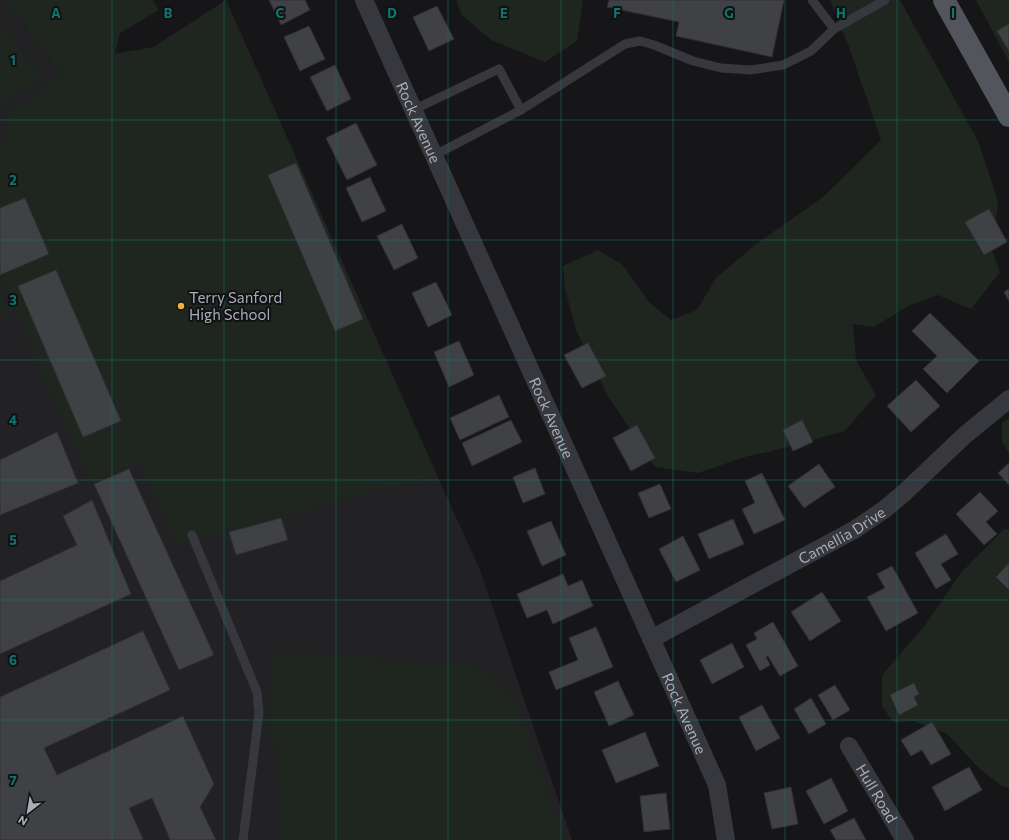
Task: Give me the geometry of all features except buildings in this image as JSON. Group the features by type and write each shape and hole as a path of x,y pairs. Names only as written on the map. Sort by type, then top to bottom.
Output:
{"main road":[{"path":"944,0 1009,116"}],"street":[{"name":"Rock Avenue","path":"364,0 717,785 726,840"},
{"name":"Camellia Drive","path":"651,639 854,530 904,494 965,435 1009,399"},
{"name":"Hull Road","path":"849,746 905,840"}],"lane":[{"path":"812,0 834,29"},
{"path":"433,156 521,110 625,44 640,41 654,44 693,61 721,68 751,70 783,65 811,51 834,29 885,0"},
{"path":"413,110 499,69 521,110"},
{"path":"192,535 257,692 259,713 243,840"}],"shaded area":[{"name":"Terry Sanford High School","path":"0,0 4,0 62,75 114,54 154,47 226,0 480,570 572,840 0,840"},
{"path":"4,0 153,0 159,10 120,33 115,54 154,47 226,0 437,475 176,545 140,462 90,482 0,278 0,152 2,150 9,112 62,75"},
{"path":"456,0 583,0 577,41 545,62 491,40 461,14"},
{"path":"830,0 900,0 979,143 998,202 992,251 1000,272 971,309 938,295 908,306 874,327 853,324 856,360 876,395 845,431 748,456 698,473 655,467 608,396 576,330 565,289 563,266 598,250 623,265 649,302 671,320 697,310 716,278 755,245 823,197 881,140 849,47"},
{"path":"976,0 1009,0 1009,62"},
{"path":"0,22 42,79 0,105"},
{"path":"0,293 13,313 0,321"},
{"path":"1009,418 1009,453 1002,442 1002,423"},
{"path":"1004,529 1009,530 1009,788 1002,786 981,770 946,733 913,721 894,723 882,706 882,675 926,624 960,574"},
{"path":"274,653 293,653 474,666 514,698 565,840 281,840 274,734 267,733"}],"place":[{"name":"Terry Sanford High School","path":"181,306"}]}
